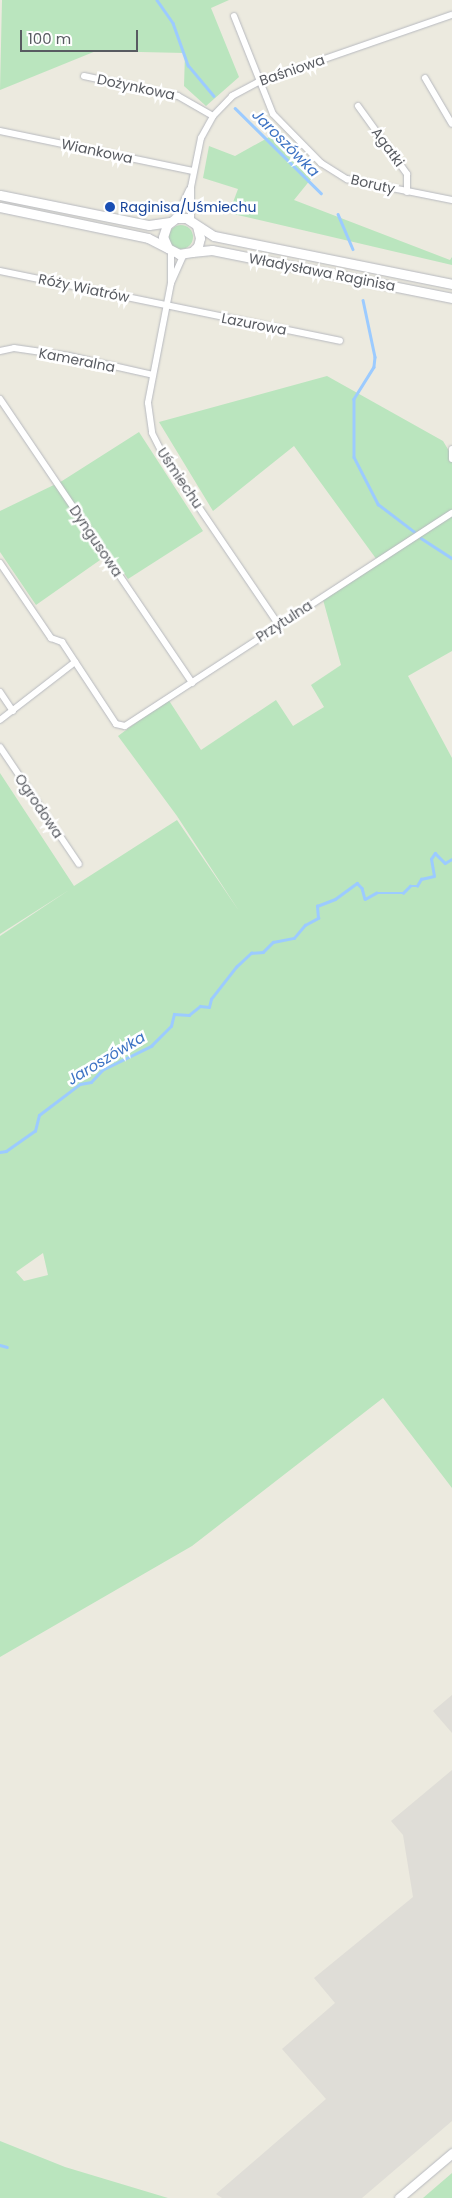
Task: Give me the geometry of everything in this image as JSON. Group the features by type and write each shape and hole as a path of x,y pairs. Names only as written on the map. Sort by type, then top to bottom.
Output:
{"main road":[{"path":"0,195 150,225 173,220 194,223 200,242 188,253 170,250 148,238 0,207"},
{"path":"170,250 163,237 173,220"},
{"name":"Władysława Raginisa","path":"194,223 208,233 236,241 452,284"},
{"name":"Władysława Raginisa","path":"188,253 212,250 452,298"},
{"path":"400,2198 452,2153"}],"street":[{"name":"Baśniowa","path":"194,223 191,187 201,138 213,116 232,96 258,82 452,15"},
{"name":"Boruty","path":"234,16 258,82 273,114 321,163 347,179 452,200"},
{"name":"Dożynkowa","path":"84,76 178,96 213,116"},
{"path":"425,78 452,124"},
{"name":"Agatki","path":"358,106 407,174 407,192"},
{"name":"Wiankowa","path":"0,131 193,171"},
{"name":"Baśniowa","path":"173,220 191,187"},
{"name":"Uśmiechu","path":"170,250 171,283 148,416 156,444 278,624"},
{"name":"Uśmiechu","path":"171,283 188,253"},
{"name":"Róży Wiatrów","path":"0,271 167,306"},
{"name":"Lazurowa","path":"167,306 340,341"},
{"name":"Kameralna","path":"0,351 14,348 69,356 154,376"},
{"name":"Dyngusowa","path":"0,399 192,683"},
{"path":"452,450 452,459"},
{"name":"Przytulna","path":"75,662 116,724 129,725 278,624 452,513"},
{"path":"0,563 51,638 62,642 75,662 0,720"},
{"path":"0,692 13,711"},
{"name":"Ogrodowa","path":"0,747 79,864"}],"shaded area":[{"path":"452,1695 452,1733 433,1711"},
{"path":"452,1770 452,2121 362,2198 222,2198 216,2194 326,2099 282,2049 335,2003 314,1978 413,1897 403,1835 391,1821"}],"green space":[{"path":"2,0 229,0 211,8 239,77 206,106 184,86 185,53 96,51 0,90"},
{"path":"280,131 319,169 294,200 450,260 452,257 452,265 229,213 238,189 203,178 209,146 235,156"},
{"path":"181,225 189,229 193,237 189,245 181,249 173,245 169,237 173,229"},
{"path":"327,376 443,441 452,456 452,651 408,676 452,758 452,1488 383,1398 192,1546 0,1657 0,936 69,890 0,934 0,773 74,886 177,820 239,911 177,816 118,736 168,699 201,750 276,700 293,726 324,707 311,685 341,665 322,596 377,560 294,446 213,511 159,422","holes":["43,1253 48,1275 24,1281 16,1272"]},
{"path":"139,432 203,531 128,579 110,553 36,605 0,552 0,511 62,481"},
{"path":"0,2141 65,2167 168,2198 0,2198"},
{"path":"452,2173 452,2198 423,2198"}],"waterway":[{"name":"Jaroszówka","path":"157,0 173,23 188,65 214,96"},
{"name":"Jaroszówka","path":"235,108 321,193"},
{"path":"338,214 353,249"},
{"name":"Jaroszówka","path":"363,300 375,357 374,367 354,399 354,457 378,504 416,533"},
{"name":"Jaroszówka","path":"421,538 452,558"},
{"name":"Jaroszówka","path":"0,1152 6,1151 35,1131 39,1115 80,1084 91,1082 102,1070 151,1046 171,1026 174,1014 189,1015 200,1006 209,1007 211,999 236,967 251,953 263,952 273,942 294,938 305,925 318,918 317,906 335,899 357,883 362,888 365,899 376,893 403,893 410,886 417,886 421,879 434,876 431,859 435,853 445,863 452,859"},
{"path":"0,1345 7,1347"}],"place":[{"name":"Raginisa/Uśmiechu","path":"110,207"}]}
